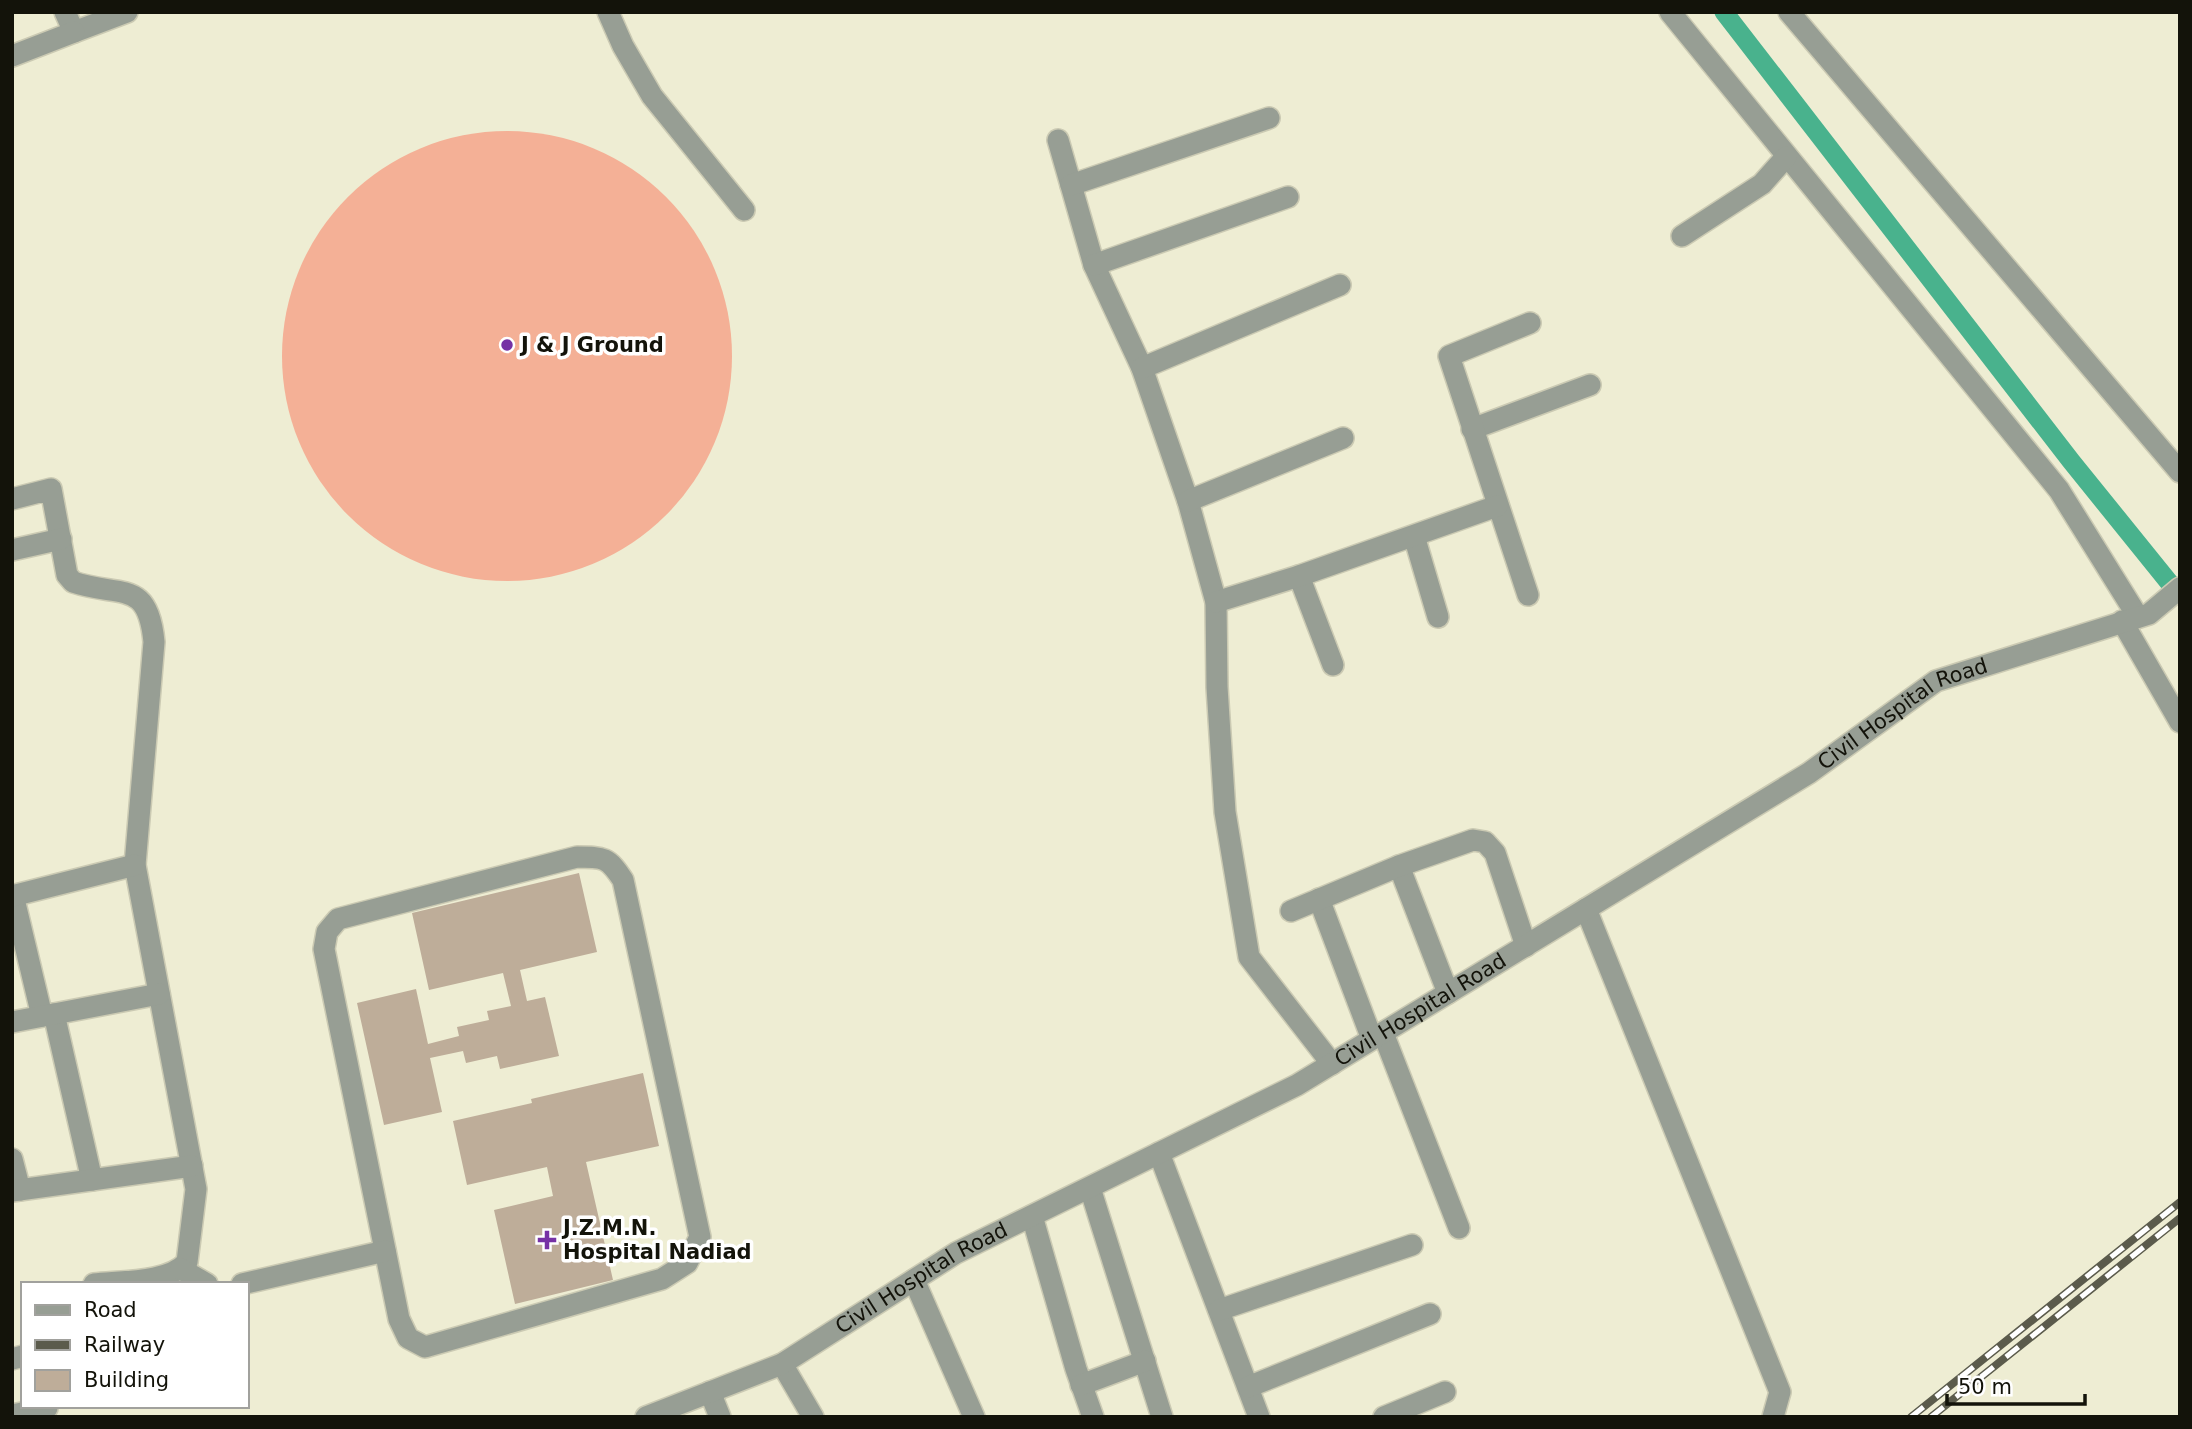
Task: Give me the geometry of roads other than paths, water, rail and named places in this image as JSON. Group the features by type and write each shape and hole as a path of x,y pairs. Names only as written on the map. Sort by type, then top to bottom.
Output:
{"street":[{"path":"12,56 69,22 127,12"},
{"path":"608,12 623,46 652,96 744,210"},
{"path":"1670,12 2060,490 2136,617 2180,722"},
{"path":"1789,12 2180,472"},
{"path":"1071,185 1269,118"},
{"path":"1058,140 1094,265 1142,368 1188,501 1216,602 1217,687 1225,812 1249,957 1332,1064"},
{"path":"1682,236 1762,184 1786,157"},
{"path":"1094,265 1288,197"},
{"path":"1142,368 1340,285"},
{"path":"1528,595 1449,356 1530,323"},
{"path":"1472,429 1590,385"},
{"path":"1188,501 1343,438"},
{"path":"12,499 51,489 67,575 73,582 132,594 144,602 152,618 154,642 135,864 196,1189 187,1262 181,1269 170,1275 111,1282"},
{"path":"1216,602 1300,576 1497,506"},
{"path":"1414,536 1438,617"},
{"path":"12,550 61,540"},
{"path":"1300,576 1333,665"},
{"name":"Civil Hospital Road","path":"646,1417 782,1364 956,1253 1297,1085 1809,774 1936,681 2136,617 2180,588"},
{"path":"1291,911 1399,866 1473,840 1485,842 1495,853 1526,946"},
{"path":"577,857 599,857 611,861 622,880 700,1237 687,1263 662,1279 425,1347 408,1338 399,1320 385,1251 324,949 327,932 338,919 577,857"},
{"path":"92,1180 13,896 135,864"},
{"path":"1399,866 1448,993"},
{"path":"1319,900 1459,1228"},
{"path":"1586,909 1780,1392 1773,1417"},
{"path":"12,1022 159,994"},
{"path":"1159,1153 1259,1417"},
{"path":"12,1159 16,1191 192,1166"},
{"path":"1090,1188 1162,1417"},
{"path":"1032,1216 1081,1385 1093,1417"},
{"path":"1219,1310 1412,1245"},
{"path":"248,1283 385,1251"},
{"path":"181,1269 204,1282"},
{"path":"914,1280 974,1417"},
{"path":"1248,1387 1430,1314"},
{"path":"1081,1385 1144,1361"},
{"path":"782,1364 813,1417"},
{"path":"710,1392 720,1417"},
{"path":"1384,1417 1445,1392"},
{"path":"12,1415 47,1410"}],"waterway":[{"path":"1724,12 2071,461 2180,596"}],"railway":[{"path":"1911,1417 2180,1202"},
{"path":"1931,1417 2180,1218"}],"place":[{"name":"J & J Ground","path":"507,345"},
{"name":"J.Z.M.N. Hospital Nadiad","path":"547,1240"}]}
